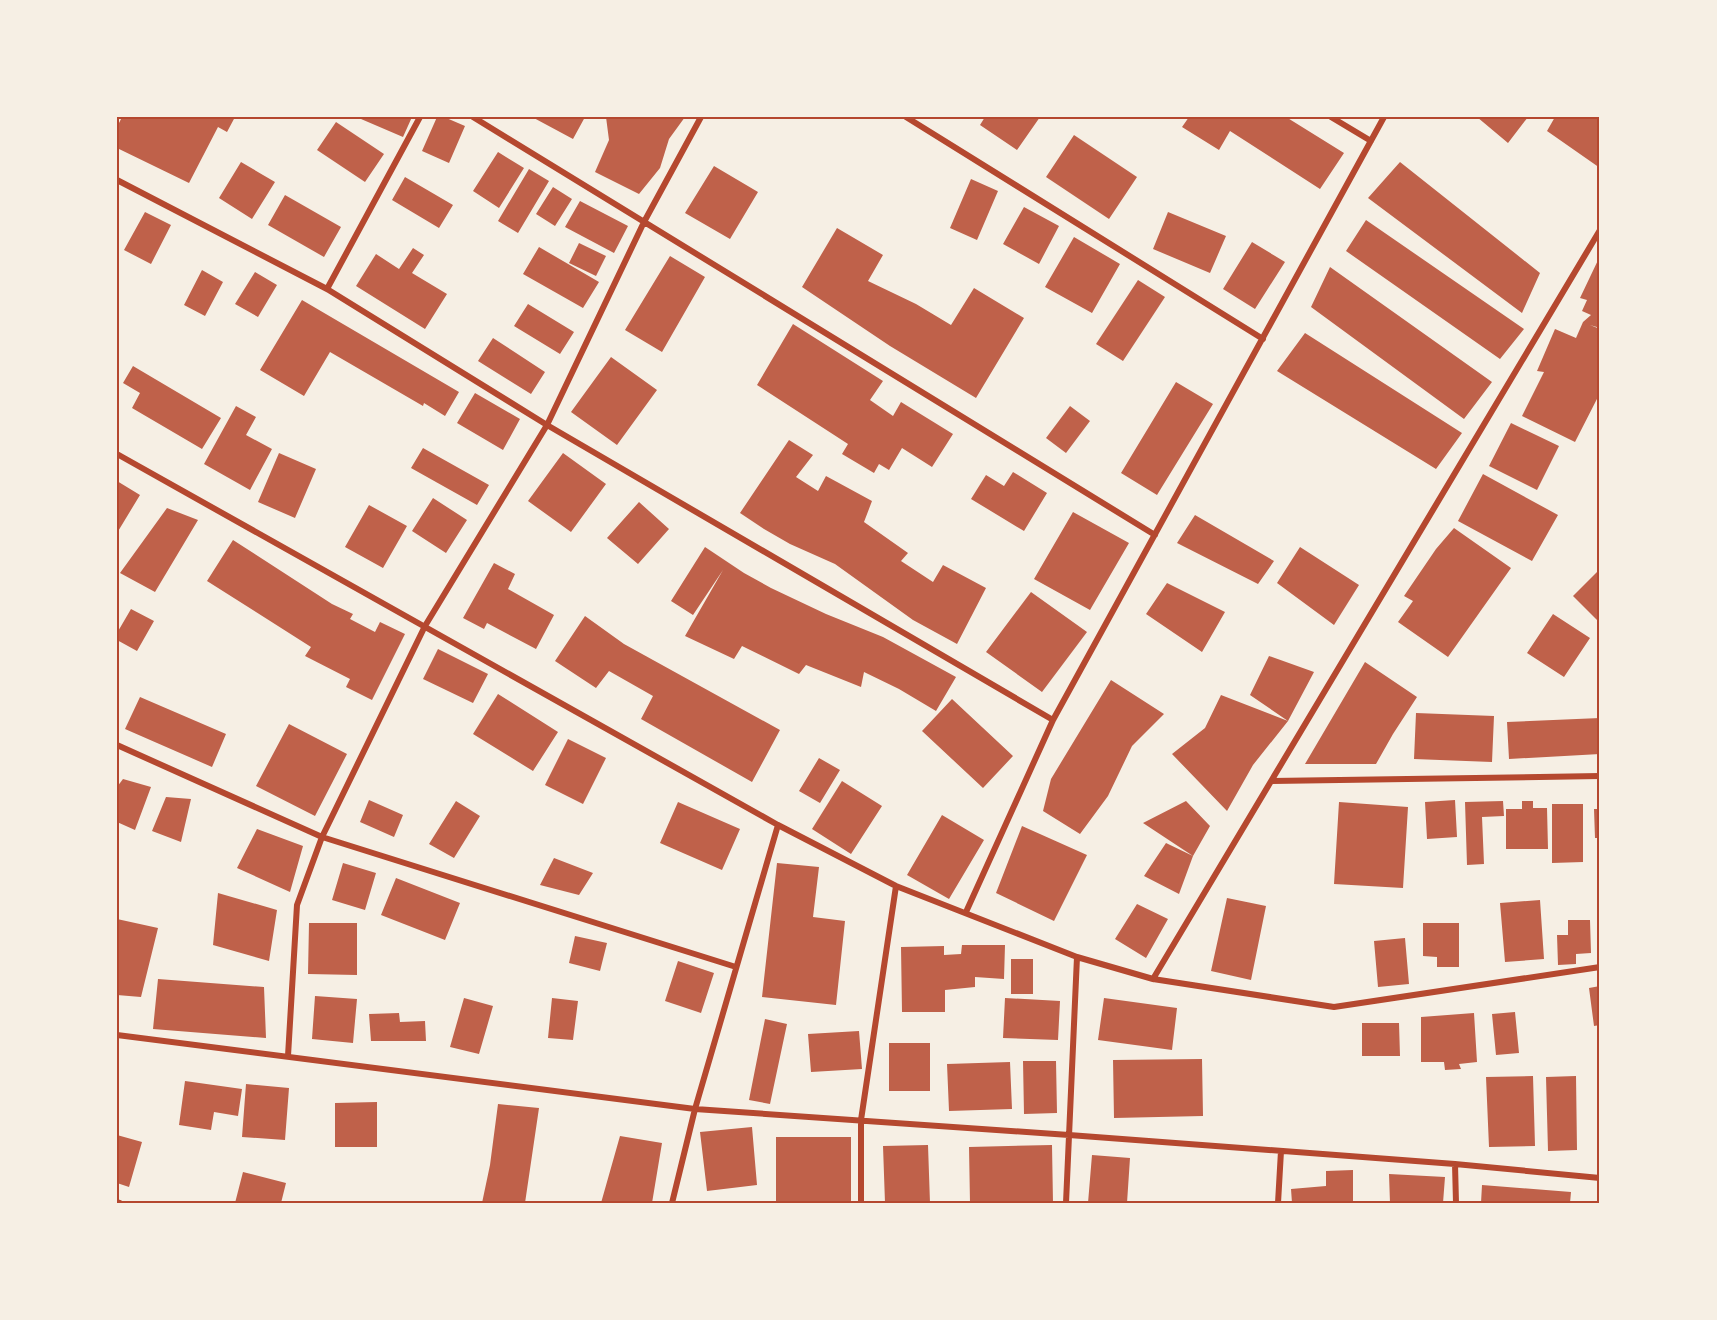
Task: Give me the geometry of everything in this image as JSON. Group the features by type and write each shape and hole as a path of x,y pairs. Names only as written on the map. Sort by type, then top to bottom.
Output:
{"street":[{"path":"327,290 420,117"},
{"path":"473,117 1155,535"},
{"path":"288,1056 297,904 322,837 425,626 547,425 644,222 701,117"},
{"path":"906,117 1263,339"},
{"path":"1331,117 1371,141"},
{"path":"966,912 1053,720 1384,117"},
{"path":"117,180 327,290 547,425 1053,720"},
{"path":"1152,979 1600,230"},
{"path":"117,454 778,825 896,886 1077,957 1152,979 1334,1007 1600,967"},
{"path":"117,745 322,837 736,967"},
{"path":"1272,781 1600,776"},
{"path":"672,1203 695,1109 778,825"},
{"path":"861,1203 861,1120 896,886"},
{"path":"1066,1203 1077,957"},
{"path":"117,1035 695,1109 1455,1164 1600,1178"},
{"path":"1278,1203 1281,1151"},
{"path":"1455,1164 1456,1203"}],"building":[{"path":"122,117 235,117 227,132 218,127 189,183 117,148 117,127"},
{"path":"361,117 412,117 403,137 361,119"},
{"path":"437,117 444,117 465,126 449,163 422,151"},
{"path":"532,117 585,117 573,139"},
{"path":"606,117 685,117 669,139 660,168 639,194 595,172 609,140"},
{"path":"985,117 1040,117 1017,150 980,125"},
{"path":"1189,117 1286,117 1344,153 1320,189 1230,131 1219,150 1182,127"},
{"path":"1477,117 1528,117 1508,143"},
{"path":"1555,117 1600,117 1600,168 1547,131"},
{"path":"336,122 384,154 365,182 317,150"},
{"path":"1074,135 1137,177 1109,219 1046,177"},
{"path":"498,152 524,168 499,208 473,191"},
{"path":"241,162 275,182 252,219 219,198"},
{"path":"1400,162 1540,273 1522,313 1368,198"},
{"path":"714,166 758,192 730,239 685,213"},
{"path":"529,169 549,181 518,233 498,221"},
{"path":"405,177 453,205 439,228 392,200"},
{"path":"971,179 998,191 977,240 950,228"},
{"path":"553,187 572,199 555,226 536,214"},
{"path":"285,195 341,227 324,257 268,225"},
{"path":"580,201 628,226 614,253 565,227"},
{"path":"1024,207 1059,226 1039,264 1003,244"},
{"path":"145,212 171,225 151,264 124,250"},
{"path":"1168,212 1226,236 1210,273 1153,249"},
{"path":"1366,220 1524,329 1500,359 1346,251"},
{"path":"837,228 883,255 868,281 916,304 951,325 974,288 1024,318 976,398 890,346 802,287"},
{"path":"1074,237 1120,264 1092,313 1045,287"},
{"path":"1252,242 1285,262 1255,309 1223,289"},
{"path":"579,243 606,256 596,276 569,263"},
{"path":"539,247 599,282 583,308 523,274"},
{"path":"413,248 424,255 412,273 447,294 425,329 356,286 376,254 399,269"},
{"path":"670,256 705,277 662,352 625,330"},
{"path":"1600,256 1600,328 1590,325 1600,329 1600,393 1575,442 1522,416 1544,372 1537,371 1555,329 1576,338 1583,322 1591,315 1582,311 1587,300 1580,298"},
{"path":"1330,267 1492,382 1464,419 1311,307"},
{"path":"202,270 223,282 205,316 184,305"},
{"path":"255,272 277,285 258,317 235,304"},
{"path":"1138,280 1165,297 1123,361 1096,344"},
{"path":"302,300 459,392 445,416 424,403 423,406 330,352 304,396 260,370"},
{"path":"528,304 574,332 560,354 514,326"},
{"path":"793,324 883,381 870,400 893,416 901,402 953,434 932,467 902,448 889,470 879,464 874,473 842,454 848,444 757,385"},
{"path":"1305,333 1462,433 1436,469 1277,371"},
{"path":"493,338 545,372 531,394 478,361"},
{"path":"611,357 657,390 617,445 571,412"},
{"path":"133,366 221,418 202,449 132,408 140,393 123,383"},
{"path":"1176,382 1213,404 1157,495 1121,473"},
{"path":"475,393 520,419 503,450 457,423"},
{"path":"236,406 256,417 246,435 272,449 250,490 204,464"},
{"path":"1070,406 1090,421 1066,453 1046,438"},
{"path":"1511,423 1559,446 1537,490 1489,466"},
{"path":"789,440 813,455 796,477 818,491 826,476 872,501 864,522 908,553 901,561 933,582 943,565 986,588 957,644 913,620 835,564 790,544 740,513"},
{"path":"423,448 489,485 477,505 411,468"},
{"path":"279,453 316,469 295,518 258,502"},
{"path":"563,453 606,484 571,532 528,501"},
{"path":"1013,472 1047,493 1024,531 971,499 986,475 1004,486"},
{"path":"1483,474 1558,515 1532,561 1458,521"},
{"path":"117,481 140,495 117,533"},
{"path":"433,498 467,520 446,553 412,531"},
{"path":"639,502 669,529 638,564 607,538"},
{"path":"369,505 407,526 383,568 345,547"},
{"path":"167,508 198,520 155,592 120,573"},
{"path":"1073,512 1129,543 1090,610 1034,579"},
{"path":"1195,515 1274,561 1258,584 1177,543"},
{"path":"1454,528 1511,568 1448,657 1398,622 1413,601 1404,596 1436,549"},
{"path":"233,540 332,604 353,614 350,619 375,632 380,622 405,634 372,700 346,687 350,679 305,656 311,647 207,581"},
{"path":"705,547 771,588 883,637 956,677 936,711 864,672 861,687 806,665 799,674 742,646 734,659 685,636 723,570 693,615 671,601"},
{"path":"1300,547 1359,585 1334,625 1277,583"},
{"path":"494,563 515,574 508,589 554,615 536,649 487,623 484,629 463,618"},
{"path":"1598,571 1600,573 1600,623 1573,596"},
{"path":"1167,583 1225,612 1202,652 1146,614"},
{"path":"1031,592 1087,632 1042,692 986,652"},
{"path":"131,609 154,621 137,651 117,640 117,633"},
{"path":"1553,614 1590,638 1564,677 1527,653"},
{"path":"585,616 624,644 780,730 752,782 641,719 653,696 609,671 596,688 555,661"},
{"path":"438,649 488,674 473,703 423,679"},
{"path":"1269,656 1314,672 1288,721 1250,695"},
{"path":"1365,662 1417,697 1376,764 1305,764"},
{"path":"1111,680 1164,714 1132,746 1108,796 1080,834 1043,811 1051,779"},
{"path":"498,694 558,732 533,771 473,734"},
{"path":"1221,695 1288,721 1253,765 1227,811 1172,754 1205,728"},
{"path":"140,697 226,734 212,767 125,729"},
{"path":"952,699 1013,756 983,788 922,731"},
{"path":"1416,713 1494,716 1492,762 1414,759"},
{"path":"1600,718 1600,754 1509,759 1507,722"},
{"path":"289,724 347,754 315,816 256,786"},
{"path":"568,739 606,758 583,804 545,785"},
{"path":"819,758 840,770 820,803 799,791"},
{"path":"123,779 151,787 135,830 117,822 117,787"},
{"path":"842,781 882,806 851,854 812,829"},
{"path":"166,797 191,799 181,842 152,831"},
{"path":"369,800 403,815 394,837 360,822"},
{"path":"1455,800 1457,837 1427,839 1425,802"},
{"path":"456,801 480,816 454,858 429,844"},
{"path":"1186,801 1210,826 1193,856 1143,823"},
{"path":"1503,801 1504,816 1482,817 1484,864 1467,865 1465,802"},
{"path":"1522,801 1533,801 1533,808 1547,808 1548,849 1506,849 1506,809 1522,809"},
{"path":"678,802 740,829 722,870 660,843"},
{"path":"1339,802 1408,807 1403,888 1334,884"},
{"path":"1552,804 1583,804 1583,862 1552,863"},
{"path":"1594,809 1600,809 1600,838 1595,838"},
{"path":"942,815 984,840 949,899 907,875"},
{"path":"1022,826 1087,855 1054,921 996,893"},
{"path":"257,829 303,846 290,892 237,868"},
{"path":"1166,843 1193,856 1179,894 1144,876"},
{"path":"554,858 593,873 579,895 540,885"},
{"path":"343,863 376,873 365,910 332,900"},
{"path":"777,863 819,867 813,917 845,921 836,1005 762,997"},
{"path":"396,878 460,903 445,940 381,915"},
{"path":"218,893 277,910 269,961 213,945"},
{"path":"1227,898 1266,906 1251,980 1211,971"},
{"path":"1540,900 1544,959 1505,962 1500,903"},
{"path":"1137,904 1168,919 1146,958 1115,939"},
{"path":"117,919 158,928 141,997 117,995"},
{"path":"1568,920 1590,920 1591,953 1576,954 1576,964 1558,965 1557,935 1568,935"},
{"path":"309,923 357,923 357,975 308,974"},
{"path":"1423,923 1459,923 1459,967 1437,967 1437,957 1423,956"},
{"path":"575,936 607,943 600,971 569,963"},
{"path":"1405,938 1409,984 1378,987 1374,941"},
{"path":"962,945 1005,945 1004,979 975,977 975,987 945,990 945,1012 902,1012 901,947 944,946 944,955 961,954"},
{"path":"1011,959 1033,959 1033,994 1011,994"},
{"path":"678,961 714,973 701,1013 665,1001"},
{"path":"158,979 264,987 266,1038 153,1029"},
{"path":"1600,986 1600,1025 1594,1026 1589,988"},
{"path":"315,996 357,999 353,1043 312,1039"},
{"path":"464,998 493,1006 479,1054 450,1047"},
{"path":"552,998 578,1001 573,1040 548,1038"},
{"path":"1005,998 1060,1001 1058,1040 1003,1038"},
{"path":"1104,998 1177,1008 1172,1050 1098,1040"},
{"path":"1515,1012 1519,1053 1496,1055 1492,1014"},
{"path":"399,1013 400,1022 425,1021 426,1041 371,1041 369,1014"},
{"path":"1474,1013 1477,1062 1459,1064 1461,1069 1445,1070 1444,1062 1421,1062 1421,1017"},
{"path":"765,1019 787,1024 770,1104 749,1100"},
{"path":"1362,1023 1399,1023 1400,1056 1362,1056"},
{"path":"859,1031 862,1069 811,1072 808,1034"},
{"path":"889,1043 930,1043 930,1091 889,1091"},
{"path":"1202,1059 1203,1116 1114,1118 1113,1060"},
{"path":"1023,1061 1056,1061 1057,1113 1024,1114"},
{"path":"1010,1062 1012,1109 949,1111 947,1064"},
{"path":"1533,1076 1535,1146 1489,1147 1486,1077"},
{"path":"1576,1076 1577,1150 1548,1151 1546,1077"},
{"path":"185,1081 242,1089 238,1116 214,1112 211,1130 179,1125"},
{"path":"246,1084 289,1088 285,1140 242,1137"},
{"path":"377,1102 377,1147 335,1147 335,1103"},
{"path":"498,1104 539,1108 525,1203 482,1203 490,1165"},
{"path":"752,1127 757,1185 707,1191 700,1132"},
{"path":"117,1135 142,1142 129,1187 117,1183"},
{"path":"620,1136 662,1143 652,1203 601,1203"},
{"path":"776,1137 851,1137 851,1203 776,1203"},
{"path":"928,1145 930,1203 885,1203 883,1146"},
{"path":"1052,1145 1053,1203 970,1203 969,1147"},
{"path":"1092,1155 1130,1158 1127,1203 1088,1203"},
{"path":"1353,1170 1353,1203 1292,1203 1291,1189 1326,1186 1326,1171"},
{"path":"243,1172 286,1183 281,1203 235,1203"},
{"path":"1389,1174 1445,1177 1443,1203 1390,1203"},
{"path":"1482,1185 1571,1192 1570,1203 1481,1203"}]}
